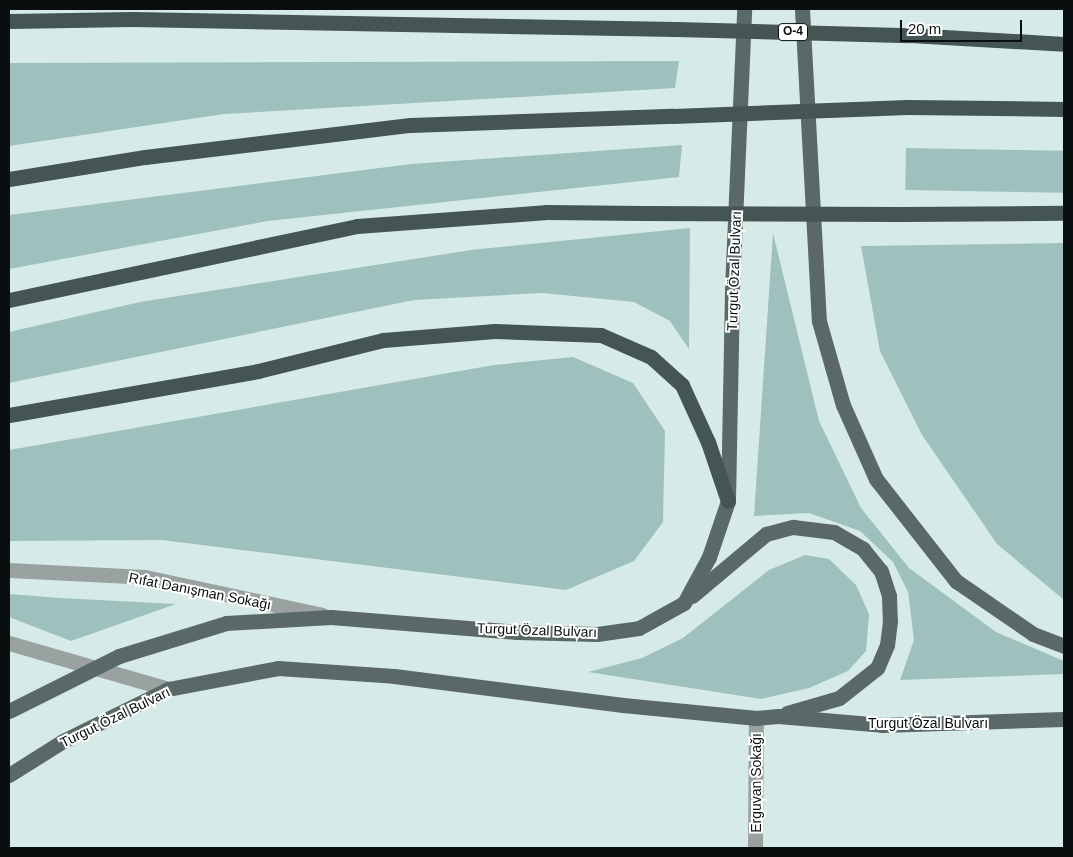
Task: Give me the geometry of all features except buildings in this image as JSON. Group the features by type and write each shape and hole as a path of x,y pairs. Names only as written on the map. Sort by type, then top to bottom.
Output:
{"highway":[{"name":"O-4","path":"9,20 143,19 676,29 910,35 1064,44"},
{"path":"9,179 145,157 410,125 908,107 1064,109"},
{"path":"9,300 357,226 548,212 1064,213"},
{"path":"9,415 258,371 383,340 495,331 601,335 651,356 682,385 708,442 728,501"}],"main road":[{"name":"Turgut Özal Bulvarı","path":"9,711 119,656 226,623 331,617 517,632 597,634 639,628 684,603 709,557 728,501 732,289 744,9"},
{"path":"802,9 819,321 842,406 876,479 956,581 1033,634 1064,646"},
{"path":"684,603 766,534 793,526 834,532 863,549 881,571 890,596 890,621 887,645 877,668 839,698 778,716"},
{"name":"Turgut Özal Bulvarı","path":"9,776 63,741 168,689 278,668 394,676 623,705 756,718 778,716 882,725 1064,719"}],"street":[{"name":"Rıfat Danışman Sokağı","path":"9,570 145,577 331,617"},
{"path":"9,644 168,689"},
{"name":"Erguvan Sokağı","path":"755,848 756,718"}],"shaded area":[{"path":"679,61 675,88 224,114 9,146 9,63"},
{"path":"682,145 679,177 268,221 9,269 9,215 411,164"},
{"path":"906,148 1064,151 1063,193 905,190"},
{"path":"690,228 689,349 670,321 634,302 542,293 414,300 9,383 9,332 140,302 471,250"},
{"path":"773,233 819,421 861,508 909,568 996,632 1064,661 1064,674 900,680 914,640 908,592 893,562 860,531 809,513 754,516"},
{"path":"1064,243 1064,600 997,544 922,435 880,351 861,246"},
{"path":"573,357 633,383 665,431 663,522 634,561 566,590 162,540 9,541 9,450 494,365"},
{"path":"805,555 829,559 856,585 869,614 866,651 848,671 809,688 761,699 588,672 642,658 683,638 769,570"},
{"path":"9,594 176,604 71,641 9,617"}]}
